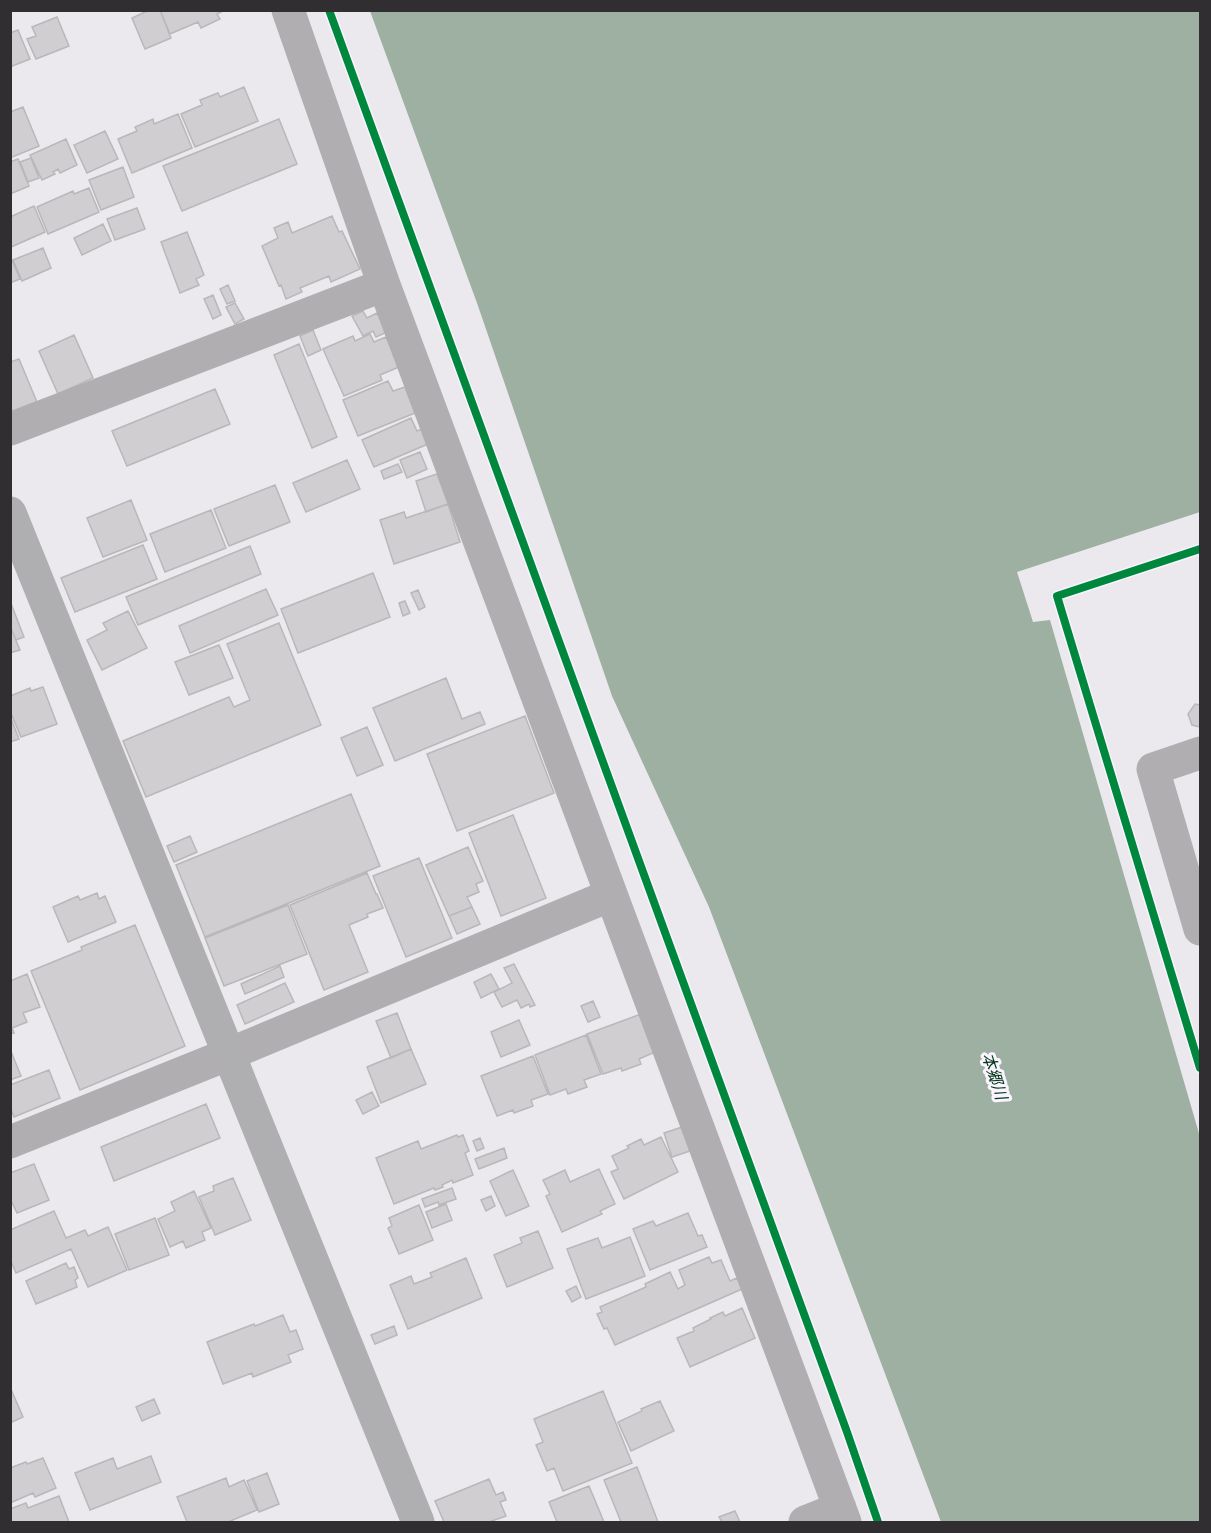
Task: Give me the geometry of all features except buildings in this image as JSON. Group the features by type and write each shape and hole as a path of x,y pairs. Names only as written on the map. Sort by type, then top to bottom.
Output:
{"street":[{"path":"288,10 384,285 843,1515 805,1522"},
{"path":"10,429 384,285"},
{"path":"10,513 418,1522"},
{"path":"1200,753 1153,770 1200,929"},
{"path":"10,1142 229,1054 611,895"}],"water":[{"name":"本郷川","path":"370,11 1200,11 1200,512 1017,572 1033,622 1050,620 1200,1137 1200,1522 941,1522 709,907 612,696 477,303"}],"cycle path":[{"path":"329,10 878,1522"},
{"path":"1200,549 1057,596 1200,1068"}]}
